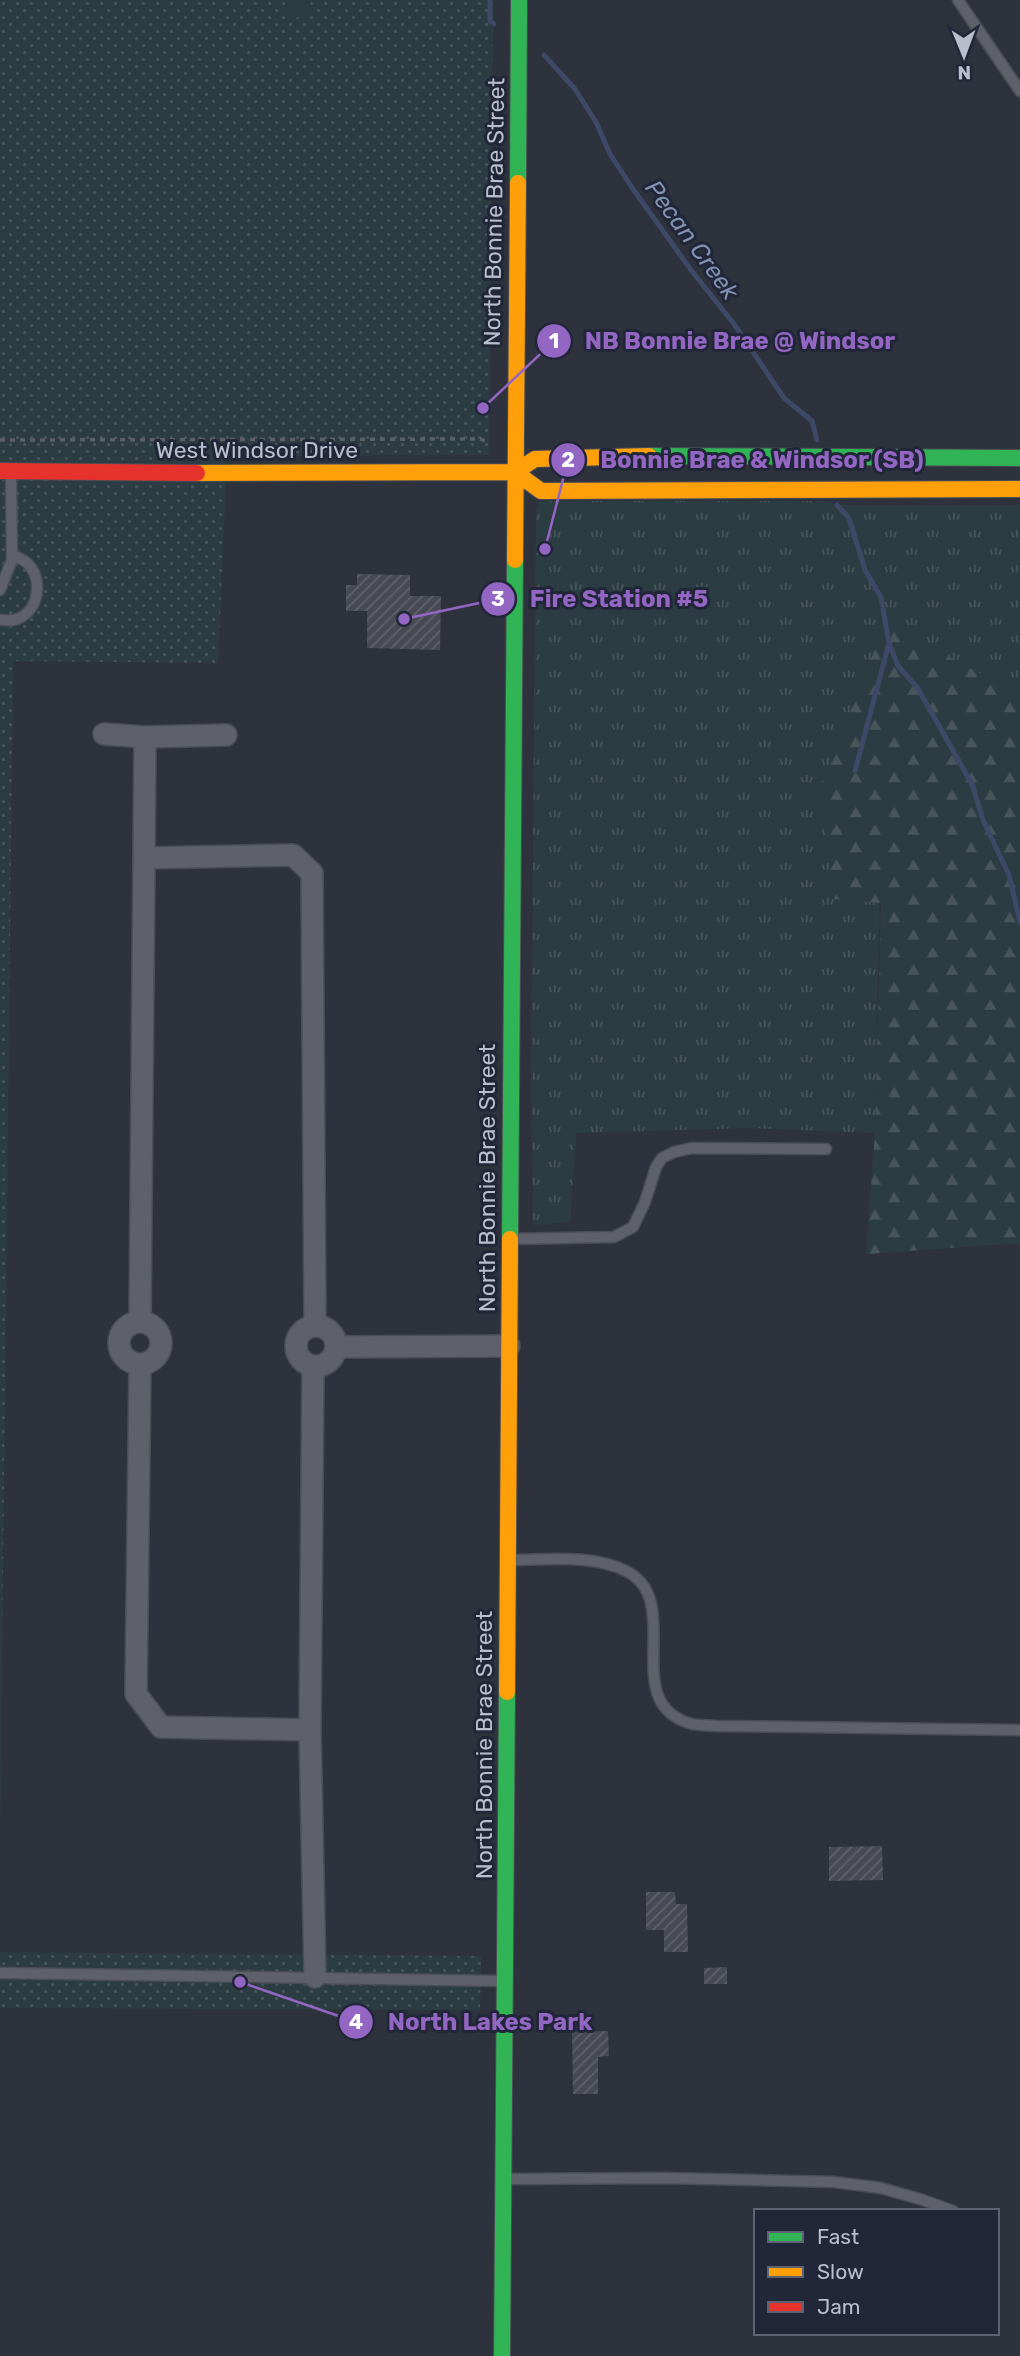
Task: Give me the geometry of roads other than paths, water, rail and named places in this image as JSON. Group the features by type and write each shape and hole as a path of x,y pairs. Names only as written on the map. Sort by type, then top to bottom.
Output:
{"main road":[{"name":"North Bonnie Brae Street","path":"502,2356 520,0"},
{"name":"West Windsor Drive","path":"4,472 515,472 535,459 687,456 1020,457"},
{"path":"515,472 541,491 1020,489"}],"street":[{"path":"104,734 145,737 226,735"},
{"path":"139,1322 145,737"},
{"path":"144,858 293,855 313,873 315,1325"},
{"path":"139,1322 146,1323 157,1331 161,1343 160,1350 152,1361 139,1365 127,1360 122,1354 119,1340 126,1328 139,1322"},
{"path":"315,1325 328,1329 336,1347 331,1359 313,1366 302,1361 295,1349 295,1342 302,1331 315,1325"},
{"path":"336,1347 509,1346"},
{"path":"139,1365 136,1694 161,1727 310,1730"},
{"path":"313,1366 310,1730 315,1977"}],"lane":[{"path":"958,0 1020,91"},
{"path":"0,590 9,571 12,555 4,472"},
{"path":"0,620 15,620 30,612 37,594 31,568 25,560 12,555"},
{"path":"510,1239 614,1237 633,1227 645,1202 656,1167 662,1158 674,1152 692,1148 826,1149"},
{"path":"508,1560 604,1563 629,1572 646,1588 654,1608 653,1681 659,1699 672,1715 692,1724 1020,1730"},
{"path":"0,1973 505,1981"},
{"path":"503,2179 665,2178 834,2182 880,2188 947,2209"}],"waterway":[{"name":"Pecan Creek","path":"490,0 490,21 494,24"},
{"name":"Pecan Creek","path":"544,55 575,89 596,122 610,154 633,189 734,324 784,398 812,421 817,440"},
{"name":"Pecan Creek","path":"837,505 849,518 865,570 881,597 889,643 855,771"},
{"path":"889,643 898,666 917,687 972,784 983,820 1009,875 1020,922"}],"place":[{"name":"NB Bonnie Brae @ Windsor","path":"483,408"},
{"name":"Bonnie Brae & Windsor (SB)","path":"545,549"},
{"name":"Fire Station #5","path":"404,619"},
{"name":"North Lakes Park","path":"240,1982"}]}
